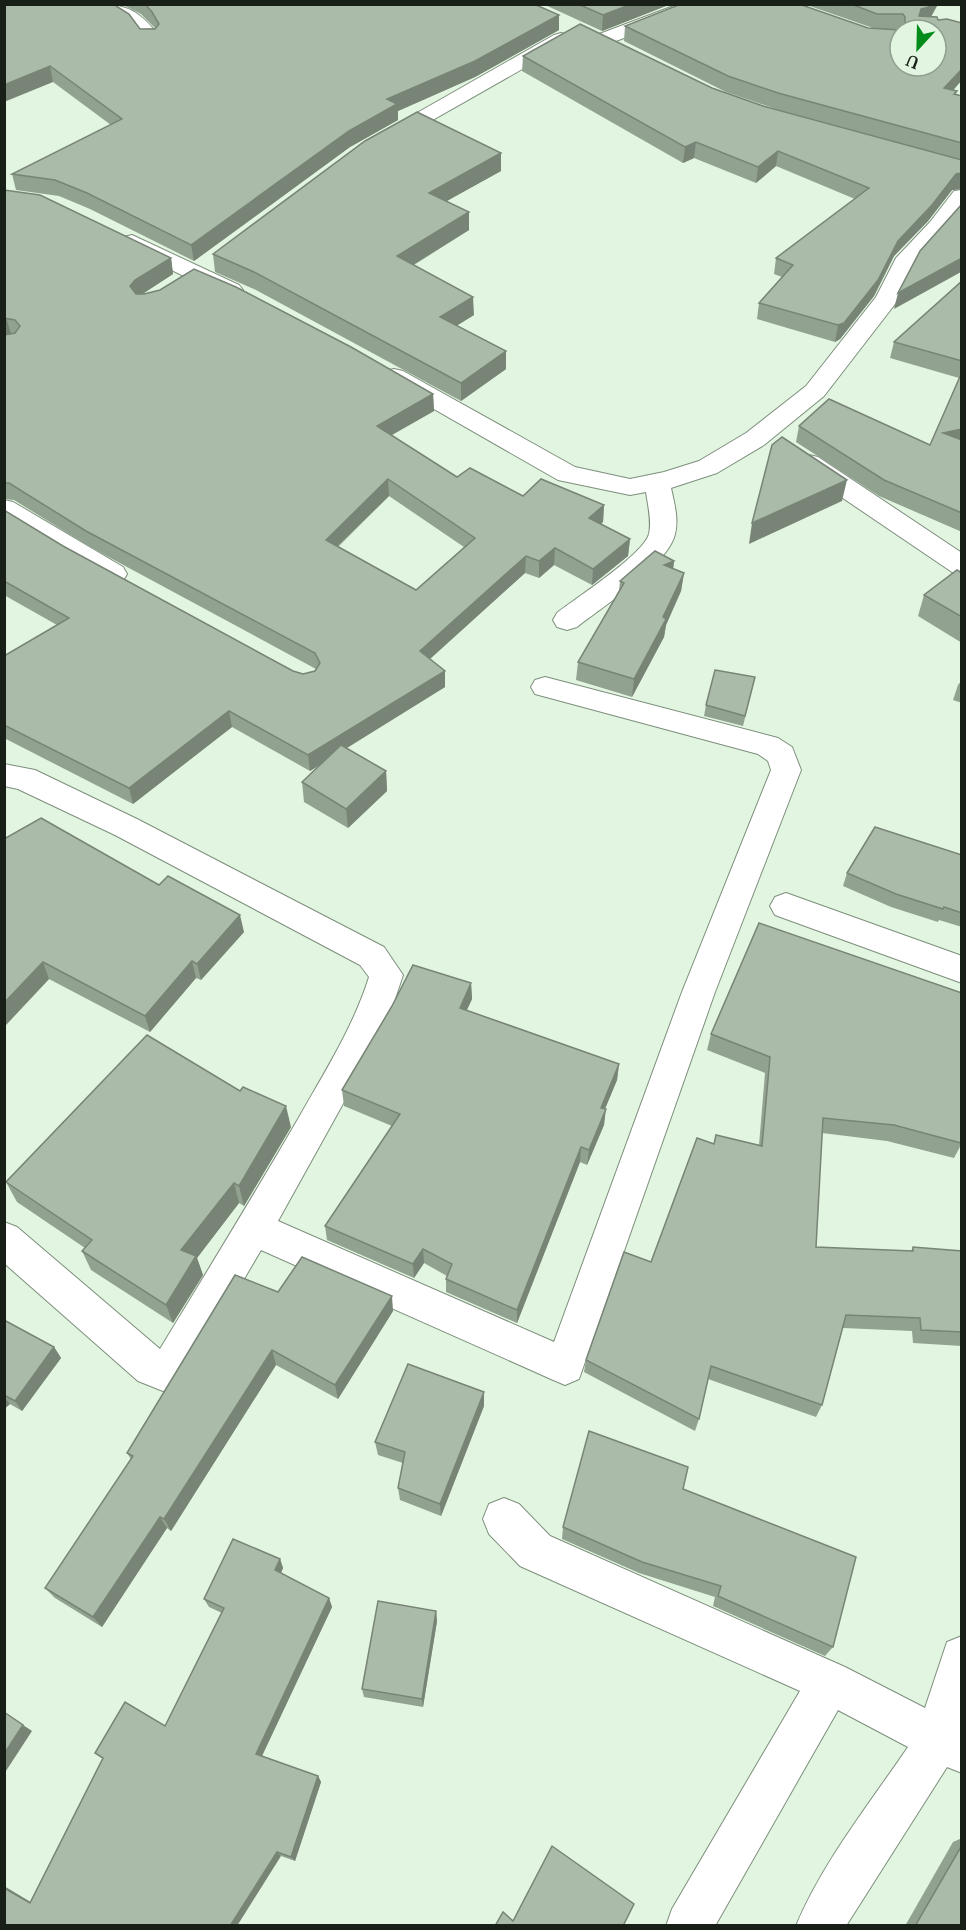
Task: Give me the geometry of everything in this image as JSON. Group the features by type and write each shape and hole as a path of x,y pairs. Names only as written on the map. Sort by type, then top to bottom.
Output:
{"street":[{"path":"104,4 140,24 150,38"},
{"path":"368,148 588,34 648,24 696,4"},
{"path":"558,21 621,51"},
{"path":"371,363 567,474 630,487 657,482 778,443 815,391 887,299 904,263 938,227 962,196"},
{"path":"112,232 247,297"},
{"path":"778,443 962,566"},
{"path":"567,620 637,564 660,539 662,521 657,482"},
{"path":"4,508 79,555 138,588"},
{"path":"255,1229 565,1366 704,973 737,885 786,770 781,755 767,746 545,687"},
{"path":"4,775 24,778 126,827 362,950 372,956 386,975 379,1003 360,1041 255,1229 172,1365 163,1372 152,1368 4,1239"},
{"path":"786,906 962,970"},
{"path":"504,1519 535,1551 830,1682 950,1746"},
{"path":"819,1926 850,1872 950,1746 962,1657"},
{"path":"689,1926 830,1682"}],"building":[{"path":"4,4 113,4 129,14 140,29 155,29 159,24 145,4 534,4 559,15 475,61 387,99 397,104 349,131 191,245 87,193 55,180 12,174 122,119 50,66 4,85"},
{"path":"578,4 632,4 603,15"},
{"path":"681,4 799,4 868,28 888,29 888,78 948,78 948,19 962,23 962,69 944,88 957,91 954,94 962,96 962,143 778,93 728,76 625,26"},
{"path":"851,4 933,4 921,9 919,16 937,17 905,18 903,14 877,14"},
{"path":"580,24 712,88 763,106 962,160 962,173 956,174 932,205 898,241 878,280 844,323 838,325 759,303 793,265 776,258 869,188 778,151 758,167 696,142 685,147 523,56"},
{"path":"417,112 501,153 429,193 469,212 397,256 473,297 440,317 506,351 461,383 254,272 213,254 365,141"},
{"path":"4,190 40,195 171,258 135,280 130,286 136,294 160,290 194,269 236,287 351,347 433,394 377,426 457,477 470,468 523,496 541,479 604,505 589,518 630,539 593,569 555,548 539,561 526,556 420,651 445,671 308,755 229,711 129,788 4,725 4,656 69,618 4,581 4,510 63,546 293,671 303,674 315,671 320,663 315,653 86,531 9,483 4,483 4,335 15,333 20,326 15,320 4,318","holes":["388,479 475,538 416,590 326,540"]},
{"path":"962,204 962,258 898,293 920,251"},
{"path":"962,281 962,361 894,342"},
{"path":"962,372 962,429 943,433 962,440 962,513 884,480 799,426 829,399 930,445"},
{"path":"782,437 847,480 752,523 772,445"},
{"path":"655,551 674,561 664,565 684,573 663,617 666,619 634,679 578,662 624,583 620,581"},
{"path":"957,570 962,573 962,617 924,595"},
{"path":"715,670 755,677 745,716 706,705"},
{"path":"341,745 386,771 346,809 302,782"},
{"path":"41,818 159,885 168,876 240,915 197,964 192,961 145,1016 43,962 4,1003 4,839"},
{"path":"875,827 962,855 962,913 896,894 847,873"},
{"path":"759,923 962,993 961,1143 894,1125 823,1118 816,1247 913,1251 913,1247 962,1251 962,1332 921,1330 920,1318 846,1315 822,1405 711,1366 699,1419 586,1360 624,1252 651,1262 697,1138 714,1144 716,1135 762,1146 770,1057 711,1034"},
{"path":"413,965 471,983 460,1008 619,1064 601,1108 606,1109 589,1150 581,1147 517,1310 446,1279 452,1264 423,1249 413,1264 325,1226 400,1114 342,1090 392,1006"},
{"path":"147,1035 240,1091 243,1087 286,1106 239,1186 234,1183 181,1250 196,1256 166,1305 82,1251 92,1240 6,1182"},
{"path":"302,1257 392,1296 335,1385 272,1350 164,1519 160,1517 93,1617 45,1588 133,1456 127,1453 235,1275 278,1292"},
{"path":"4,1320 54,1347 15,1401 4,1395"},
{"path":"408,1364 484,1392 440,1504 398,1488 405,1452 375,1442"},
{"path":"589,1431 688,1467 683,1489 856,1557 833,1647 718,1596 721,1586 642,1562 563,1527"},
{"path":"233,1539 280,1559 275,1570 329,1598 256,1754 318,1776 291,1857 277,1852 230,1926 4,1926 4,1888 30,1903 103,1758 95,1753 125,1702 165,1726 224,1608 204,1599"},
{"path":"378,1601 436,1611 422,1699 362,1689"},
{"path":"4,1712 23,1725 4,1754"},
{"path":"962,1845 962,1926 915,1926"},
{"path":"552,1846 634,1904 623,1926 495,1926 503,1912 513,1921"}]}
